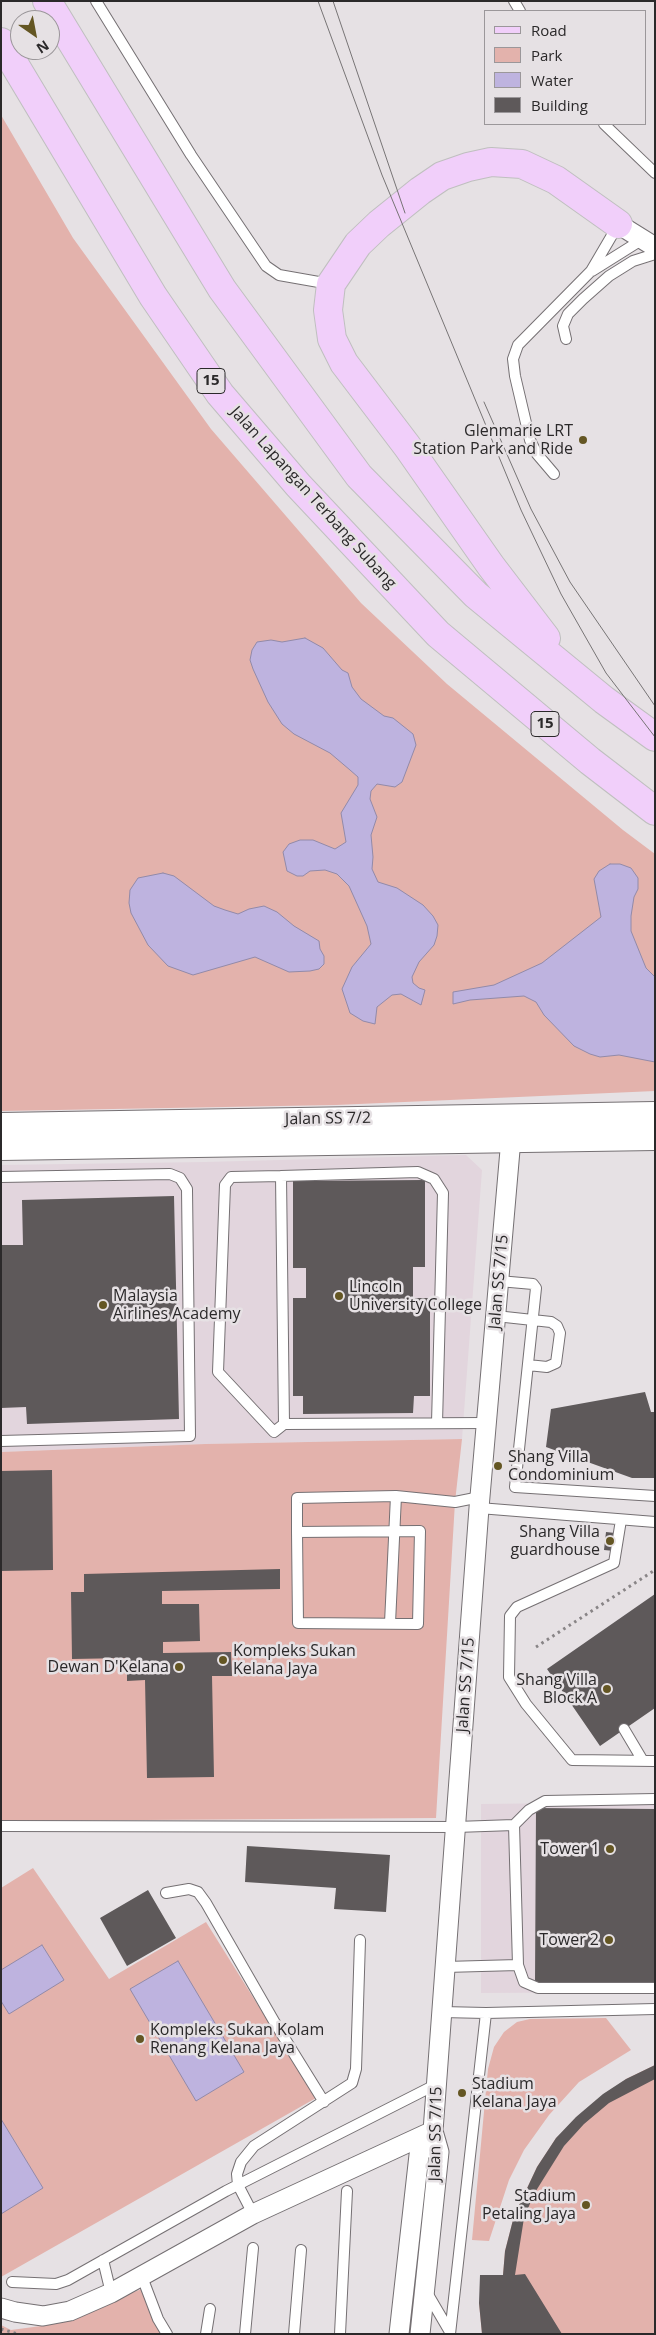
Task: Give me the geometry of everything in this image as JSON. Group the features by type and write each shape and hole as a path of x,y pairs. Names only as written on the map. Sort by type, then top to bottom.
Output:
{"main road":[{"path":"46,1 222,289 359,476 476,595 604,700 655,737"},
{"path":"57,1 91,74"},
{"name":"Jalan Lapangan Terbang Subang","path":"1,42 154,296 220,394 298,485 438,634 590,761 655,811"},
{"path":"574,674 485,558 407,446 344,363 332,339 328,310 332,284 358,244 378,224 442,176 468,167 491,162 522,164 556,180 618,224"}],"street":[{"path":"618,224 649,243"},
{"name":"Jalan SS 7/2","path":"1,1125 655,1114"},
{"name":"Jalan SS 7/15","path":"420,2334 439,2152 433,2131 436,2084 479,1503 513,1116"},
{"name":"Jalan SS 7/2","path":"1,1148 655,1138"},
{"path":"1,2308 43,2316 70,2311 111,2293 253,2214 433,2131"},
{"path":"399,2334 419,2155 433,2131"},
{"path":"405,2289 426,2290"}],"lane":[{"path":"96,1 191,155 266,266 279,275 332,284"},
{"path":"605,125 655,172"},
{"path":"554,474 537,454 530,440 515,376 513,359 518,345 591,271 618,224"},
{"path":"591,271 649,243"},
{"path":"566,339 563,326 568,314 583,298 609,276 634,261 655,254"},
{"path":"437,1423 444,1193 434,1179 418,1172 231,1177 225,1185 218,1372 274,1432 284,1424 486,1423"},
{"path":"1,1177 170,1174 180,1178 187,1189 190,1436 1,1441"},
{"path":"281,1176 284,1424"},
{"path":"499,1281 535,1286 515,1487 655,1496"},
{"path":"496,1316 551,1322 557,1326 560,1333 558,1360 550,1367 528,1365"},
{"path":"390,1623 396,1496"},
{"path":"297,1532 420,1531 418,1624 298,1623 297,1532 298,1498 396,1496 655,1522"},
{"path":"621,1520 614,1563 517,1607 510,1616 509,1677 526,1704 572,1760 655,1761"},
{"path":"624,1729 643,1761"},
{"path":"1,1826 456,1827 514,1824 529,1810 545,1801 655,1798"},
{"path":"514,1824 518,1965 524,1982 538,1988 655,1988"},
{"path":"166,1893 189,1889 198,1892 324,2102"},
{"path":"253,2214 238,2186 237,2174 240,2162 254,2146 352,2083 356,2069 360,1940"},
{"path":"445,1967 518,1965"},
{"path":"442,2012 486,2013 655,2009"},
{"path":"450,2333 486,2013"},
{"path":"12,2282 56,2284 103,2260 226,2190 238,2186 436,2084"},
{"path":"340,2334 347,2191"},
{"path":"246,2334 253,2248"},
{"path":"294,2334 300,2250"},
{"path":"103,2260 111,2293"},
{"path":"142,2276 158,2319 166,2334"},
{"path":"426,2290 450,2333"},
{"path":"206,2334 210,2309"}],"path":[{"path":"536,1646 655,1570"},
{"path":"1,2329 18,2334"}],"shaded area":[{"path":"466,1155 482,1170 462,1439 205,1444 1,1452 1,1165"},
{"path":"655,1802 655,1992 481,1993 481,1804"}],"green space":[{"path":"1,115 73,238 211,429 361,603 447,684 623,830 655,854 655,1091 336,1105 1,1111"},
{"name":"Kompleks Sukan Kelana Jaya","path":"462,1439 455,1502 436,1818 1,1821 1,1452 205,1444"},
{"name":"Kompleks Sukan Kolam Renang Kelana Jaya","path":"33,1868 109,1979 206,1922 316,2098 1,2277 1,1888"},
{"path":"606,2018 631,2050 579,2082 549,2115 524,2150 509,2180 489,2241 472,2240 488,2069 494,2047 504,2032 517,2022 530,2019"},
{"name":"Stadium Petaling Jaya","path":"655,2065 655,2334 482,2334 479,2303 503,2275 505,2251 514,2216 537,2167 556,2138 626,2079"},
{"path":"142,2289 161,2334 1,2334 1,2325 11,2330 41,2326"}],"water":[{"path":"305,638 323,648 342,670 348,673 352,687 361,699 384,716 393,718 413,734 416,745 402,782 395,787 377,784 371,791 370,799 377,817 371,835 372,869 378,882 397,888 423,905 438,925 437,936 434,945 419,962 412,977 413,983 425,990 421,1005 401,994 392,995 377,1007 375,1024 363,1021 350,1013 342,989 352,967 371,944 367,926 349,886 337,874 325,870 310,871 303,876 297,876 287,871 283,852 289,844 300,840 313,840 335,849 346,842 341,813 358,785 358,777 330,753 294,734 282,724 268,702 253,669 250,660 252,650 257,642 271,640 282,642"},
{"path":"610,864 620,864 631,868 638,878 638,889 634,897 631,916 631,931 646,968 655,977 655,1062 619,1055 600,1057 574,1046 544,1015 536,1002 524,996 470,1000 453,1004 453,992 494,985 542,963 601,917 594,879 599,871"},
{"path":"163,873 174,876 214,906 225,910 238,914 249,909 264,906 277,912 294,926 319,941 320,949 324,956 324,964 319,969 289,972 255,957 193,975 168,966 148,945 131,913 129,903 130,890 138,878"},
{"path":"42,1945 64,1980 9,2014 1,2001 1,1970"},
{"path":"178,1961 244,2072 196,2101 130,1989"},
{"path":"1,2119 43,2188 1,2214"}],"building":[{"path":"425,1180 425,1267 413,1267 413,1298 430,1298 430,1396 414,1396 413,1413 303,1414 303,1396 293,1396 293,1298 306,1298 306,1268 293,1268 293,1181"},
{"name":"Malaysia Airlines Academy","path":"174,1196 179,1419 27,1424 26,1407 1,1408 1,1245 23,1245 22,1200"},
{"path":"645,1392 651,1412 655,1412 655,1478 632,1478 546,1447 551,1409"},
{"path":"52,1470 53,1570 1,1571 1,1471"},
{"name":"Shang Villa guardhouse","path":"606,1532 615,1533 614,1551 604,1550"},
{"name":"Dewan D'Kelana","path":"280,1569 280,1589 162,1591 162,1604 199,1604 200,1641 163,1642 163,1653 231,1652 232,1676 212,1676 214,1777 147,1778 145,1680 127,1681 127,1658 72,1659 71,1592 84,1592 84,1574"},
{"name":"Shang Villa Block A","path":"655,1594 655,1708 600,1746 547,1669"},
{"path":"536,1808 655,1809 655,1983 535,1982"},
{"path":"247,1846 390,1855 386,1912 334,1909 336,1888 245,1882"},
{"path":"148,1890 176,1938 127,1966 100,1918"},
{"path":"655,2065 655,2079 609,2103 584,2124 564,2146 534,2194 524,2218 515,2275 525,2274 562,2334 482,2334 479,2303 480,2275 503,2275 505,2251 514,2216 537,2167 556,2138 576,2117 603,2094 626,2079"}],"tram line":[{"path":"318,1 382,175 521,510 561,594 606,673 655,737"},
{"path":"333,1 405,213"},
{"path":"484,402 531,509 570,582 655,706"}],"place":[{"name":"Glenmarie LRT Station Park and Ride","path":"583,440"},
{"name":"Lincoln University College","path":"339,1296"},
{"name":"Malaysia Airlines Academy","path":"103,1305"},
{"name":"Shang Villa Condominium","path":"498,1466"},
{"name":"Shang Villa guardhouse","path":"610,1541"},
{"name":"Kompleks Sukan Kelana Jaya","path":"223,1660"},
{"name":"Dewan D'Kelana","path":"179,1667"},
{"name":"Shang Villa Block A","path":"607,1689"},
{"name":"Tower 1","path":"610,1849"},
{"name":"Tower 2","path":"609,1940"},
{"name":"Kompleks Sukan Kolam Renang Kelana Jaya","path":"140,2039"},
{"name":"Stadium Kelana Jaya","path":"462,2093"},
{"name":"Stadium Petaling Jaya","path":"586,2205"}]}
